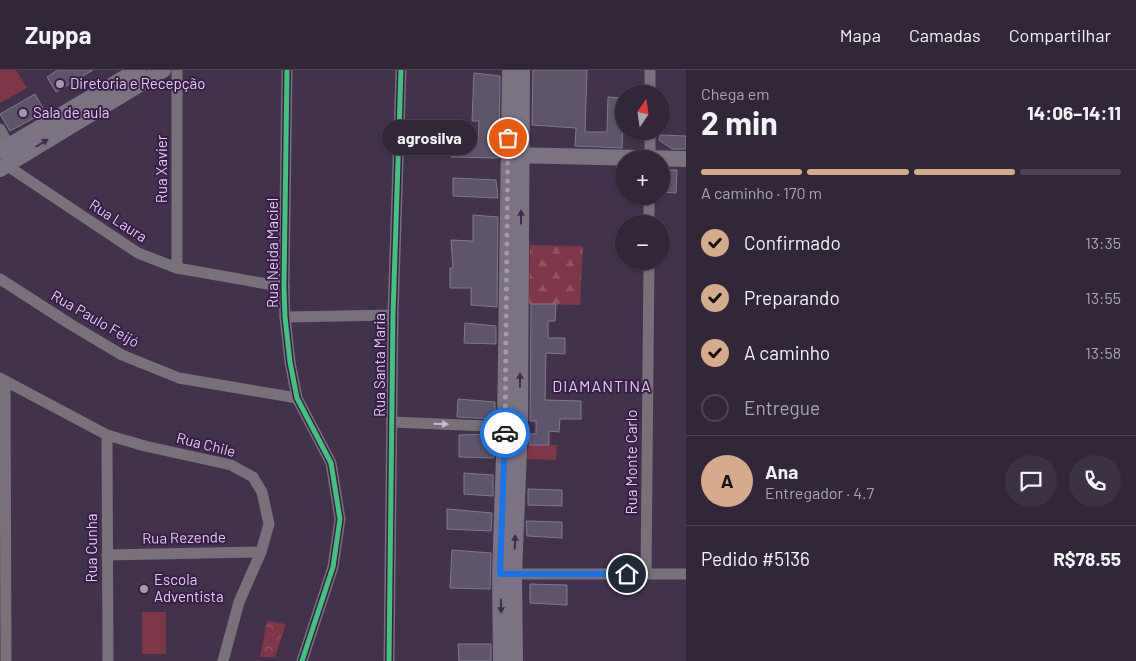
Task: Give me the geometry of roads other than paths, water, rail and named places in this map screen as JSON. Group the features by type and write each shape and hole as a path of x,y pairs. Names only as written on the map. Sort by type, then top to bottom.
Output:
{"main road":[{"path":"4,158 138,70"},
{"path":"4,158 163,70"},
{"path":"501,661 507,574 513,427 515,156 510,70"},
{"path":"515,156 522,70"},
{"path":"515,156 615,157"},
{"path":"670,159 686,159"},
{"path":"507,574 515,661"}],"street":[{"name":"Rua Xavier","path":"177,70 177,268"},
{"name":"Rua Neida Maciel","path":"287,70 284,287 290,362 297,398 331,463 340,519 333,567 302,661"},
{"name":"Rua Santa Maria","path":"389,661 392,315 401,70"},
{"path":"650,70 650,85"},
{"path":"0,129 4,158"},
{"name":"Rua Laura","path":"4,158 138,253 177,268 284,287"},
{"name":"Rua Monte Carlo","path":"646,574 649,270"},
{"name":"Rua Paulo Feijó","path":"0,279 122,355 179,378 297,398"},
{"path":"285,317 392,315"},
{"path":"2,380 6,661"},
{"name":"Rua Chile","path":"2,380 40,398 107,435 144,446 230,465 253,477 262,492 269,524 261,552 239,602 223,661"},
{"path":"392,422 513,427"},
{"name":"Rua Cunha","path":"107,435 108,661"},
{"name":"Rua Rezende","path":"107,555 261,552"},
{"path":"507,574 686,574"}],"place":[{"name":"Diretoria e Recepção","path":"60,84"},
{"name":"Sala de aula","path":"23,113"},
{"name":"agrosilva","path":"508,138"},
{"name":"Escola Adventista","path":"144,589"}],"district":[{"name":"DIAMANTINA","path":"602,386"}]}
